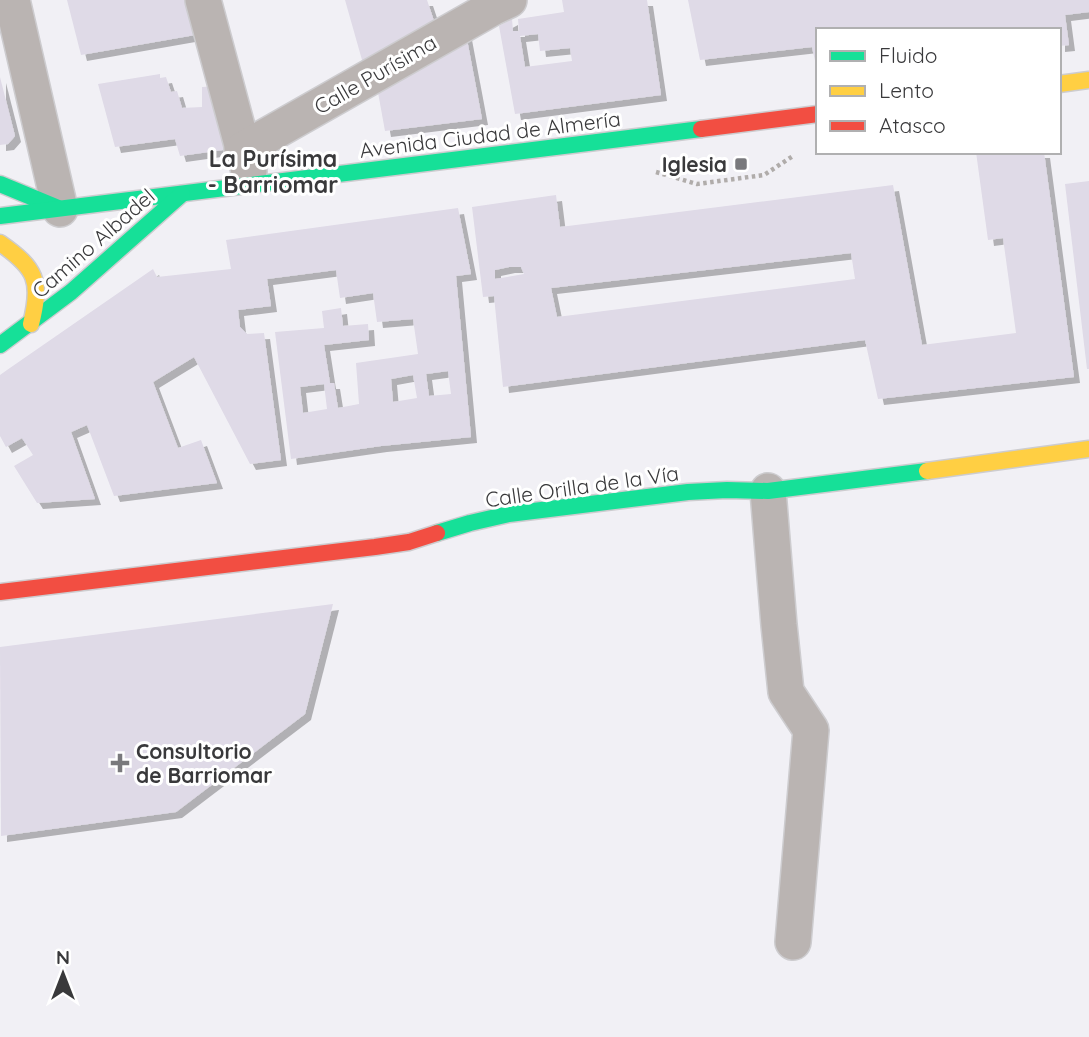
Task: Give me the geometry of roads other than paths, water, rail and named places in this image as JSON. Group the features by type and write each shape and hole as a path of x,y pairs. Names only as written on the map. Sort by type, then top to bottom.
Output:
{"main road":[{"path":"1061,84 1089,80"},
{"name":"Avenida Ciudad de Almería","path":"0,216 816,114"},
{"path":"0,184 60,209"},
{"name":"Camino Albadel","path":"0,345 32,324 181,194"},
{"name":"Camino Albadel","path":"0,243 30,267 38,296 32,324"},
{"name":"Calle Orilla de la Vía","path":"0,592 409,542 509,514 688,492 768,491 825,485 1089,449"}],"street":[{"path":"12,0 60,209"},
{"path":"203,0 253,185"},
{"name":"Calle Purísima","path":"242,150 509,0"},
{"path":"768,491 786,692 811,730 793,942"}],"place":[{"name":"Iglesia","path":"741,164"},
{"name":"Consultorio de Barriomar","path":"120,763"}],"district":[{"name":"La Purísima - Barriomar","path":"273,171"}]}
